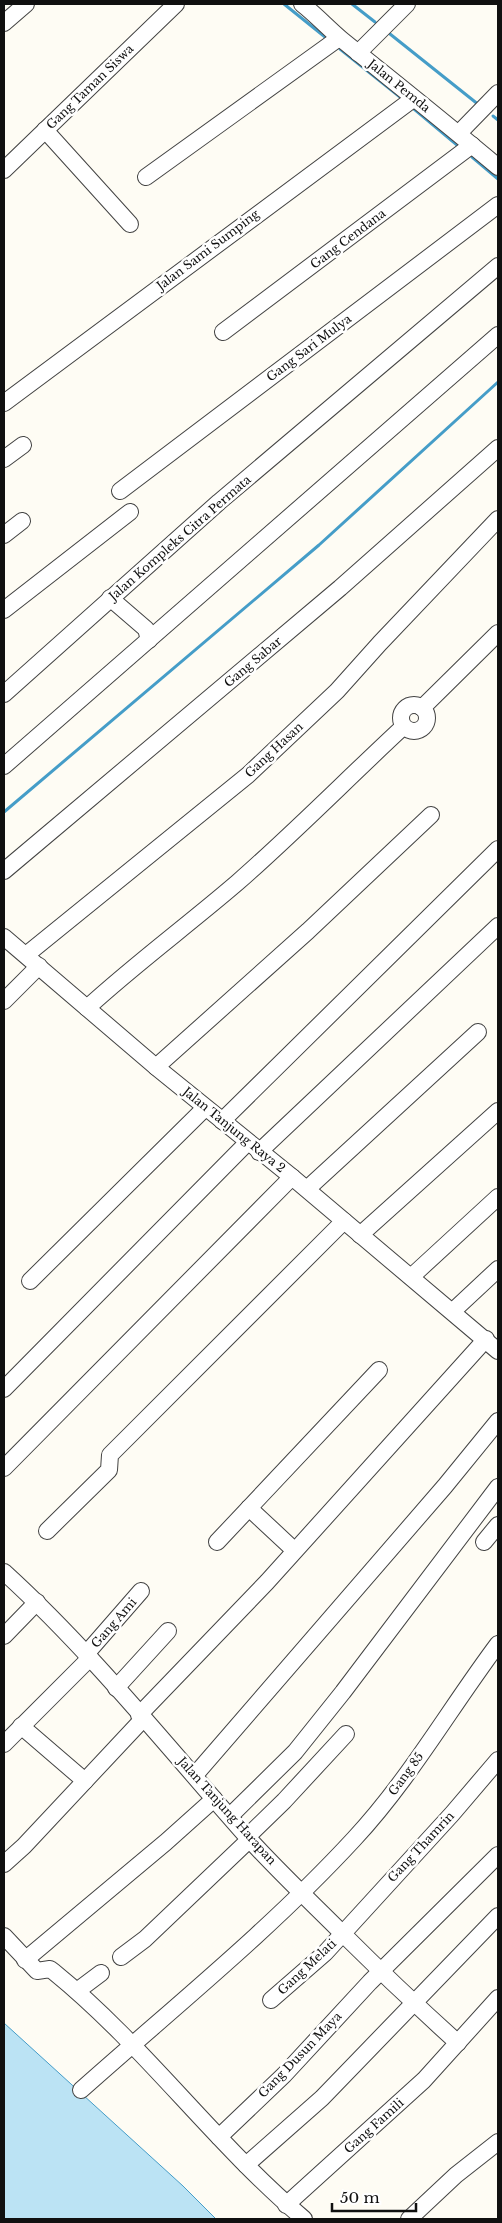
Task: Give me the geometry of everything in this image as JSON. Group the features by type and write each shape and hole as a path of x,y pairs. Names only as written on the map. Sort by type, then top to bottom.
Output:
{"street":[{"path":"4,23 26,4"},
{"name":"Gang Taman Siswa","path":"4,170 176,4"},
{"path":"358,53 407,4"},
{"name":"Jalan Pemda","path":"306,5 340,38 498,167"},
{"path":"146,177 340,38"},
{"path":"458,133 498,93"},
{"name":"Jalan Sami Sumping","path":"4,403 413,99"},
{"path":"45,130 130,224"},
{"name":"Gang Cendana","path":"223,332 472,145"},
{"name":"Gang Sari Mulya","path":"120,491 498,205"},
{"name":"Jalan Kompleks Citra Permata","path":"4,694 219,502 498,266"},
{"path":"4,766 498,335"},
{"path":"4,459 23,445"},
{"name":"Gang Sabar","path":"4,871 340,588 498,448"},
{"path":"4,610 130,512"},
{"name":"Gang Hasan","path":"26,955 248,774 337,691 498,519"},
{"path":"4,534 22,521"},
{"path":"110,598 146,629 149,640"},
{"path":"87,1008 121,977 210,906 294,832 403,727 408,730 421,730 427,719 422,708 498,633"},
{"path":"156,1067 308,930 430,815"},
{"path":"222,1121 498,849"},
{"path":"4,1389 254,1147 498,926"},
{"name":"Jalan Tanjung Raya 2","path":"4,937 156,1067 308,1189 498,1351"},
{"path":"4,1001 39,966"},
{"path":"308,1189 478,1032"},
{"path":"30,1281 206,1108"},
{"path":"360,1235 498,1111"},
{"path":"4,1468 292,1177"},
{"path":"411,1277 498,1197"},
{"path":"47,1531 109,1470 110,1455 344,1221"},
{"path":"459,1317 498,1269"},
{"path":"4,1864 24,1846 85,1781 141,1717 486,1339"},
{"path":"217,1542 379,1370"},
{"path":"195,1775 445,1486 498,1421"},
{"path":"230,1816 294,1752 343,1692 498,1487"},
{"path":"249,1508 294,1550"},
{"path":"484,1542 498,1525"},
{"name":"Jalan Tanjung Harapan","path":"4,1572 37,1602 88,1656 195,1775 248,1838 301,1894 414,2004 458,2042"},
{"name":"Gang Ami","path":"4,1744 88,1656 141,1591"},
{"path":"4,1636 37,1602"},
{"path":"116,1688 168,1631"},
{"name":"Gang 85","path":"80,2090 227,1962 301,1894 356,1838 389,1797 498,1644"},
{"path":"21,1726 85,1781"},
{"path":"121,1957 145,1939 248,1838 346,1734"},
{"name":"Gang Thamrin","path":"342,1933 452,1814 498,1760"},
{"path":"25,1960 166,1842 214,1799"},
{"name":"Gang Dusun Maya","path":"219,2137 284,2075 380,1971 498,1855"},
{"path":"246,2165 322,2098 498,1916"},
{"name":"Gang Melati","path":"271,2000 325,1953 342,1933"},
{"path":"4,1936 37,1971 50,1970 78,1992 246,2165 304,2219"},
{"path":"78,1992 100,1974"},
{"name":"Gang Famili","path":"286,2204 402,2101 498,1998"},
{"path":"409,2219 456,2175 498,2142"}],"water":[{"path":"4,2023 183,2186 216,2219 4,2219"}],"waterway":[{"path":"284,4 325,37"},
{"path":"352,4 375,22"},
{"path":"390,34 479,105"},
{"path":"340,49 400,97"},
{"path":"414,109 457,145"},
{"path":"493,116 498,120"},
{"path":"472,157 498,179"},
{"path":"4,812 319,545 498,382"}]}
